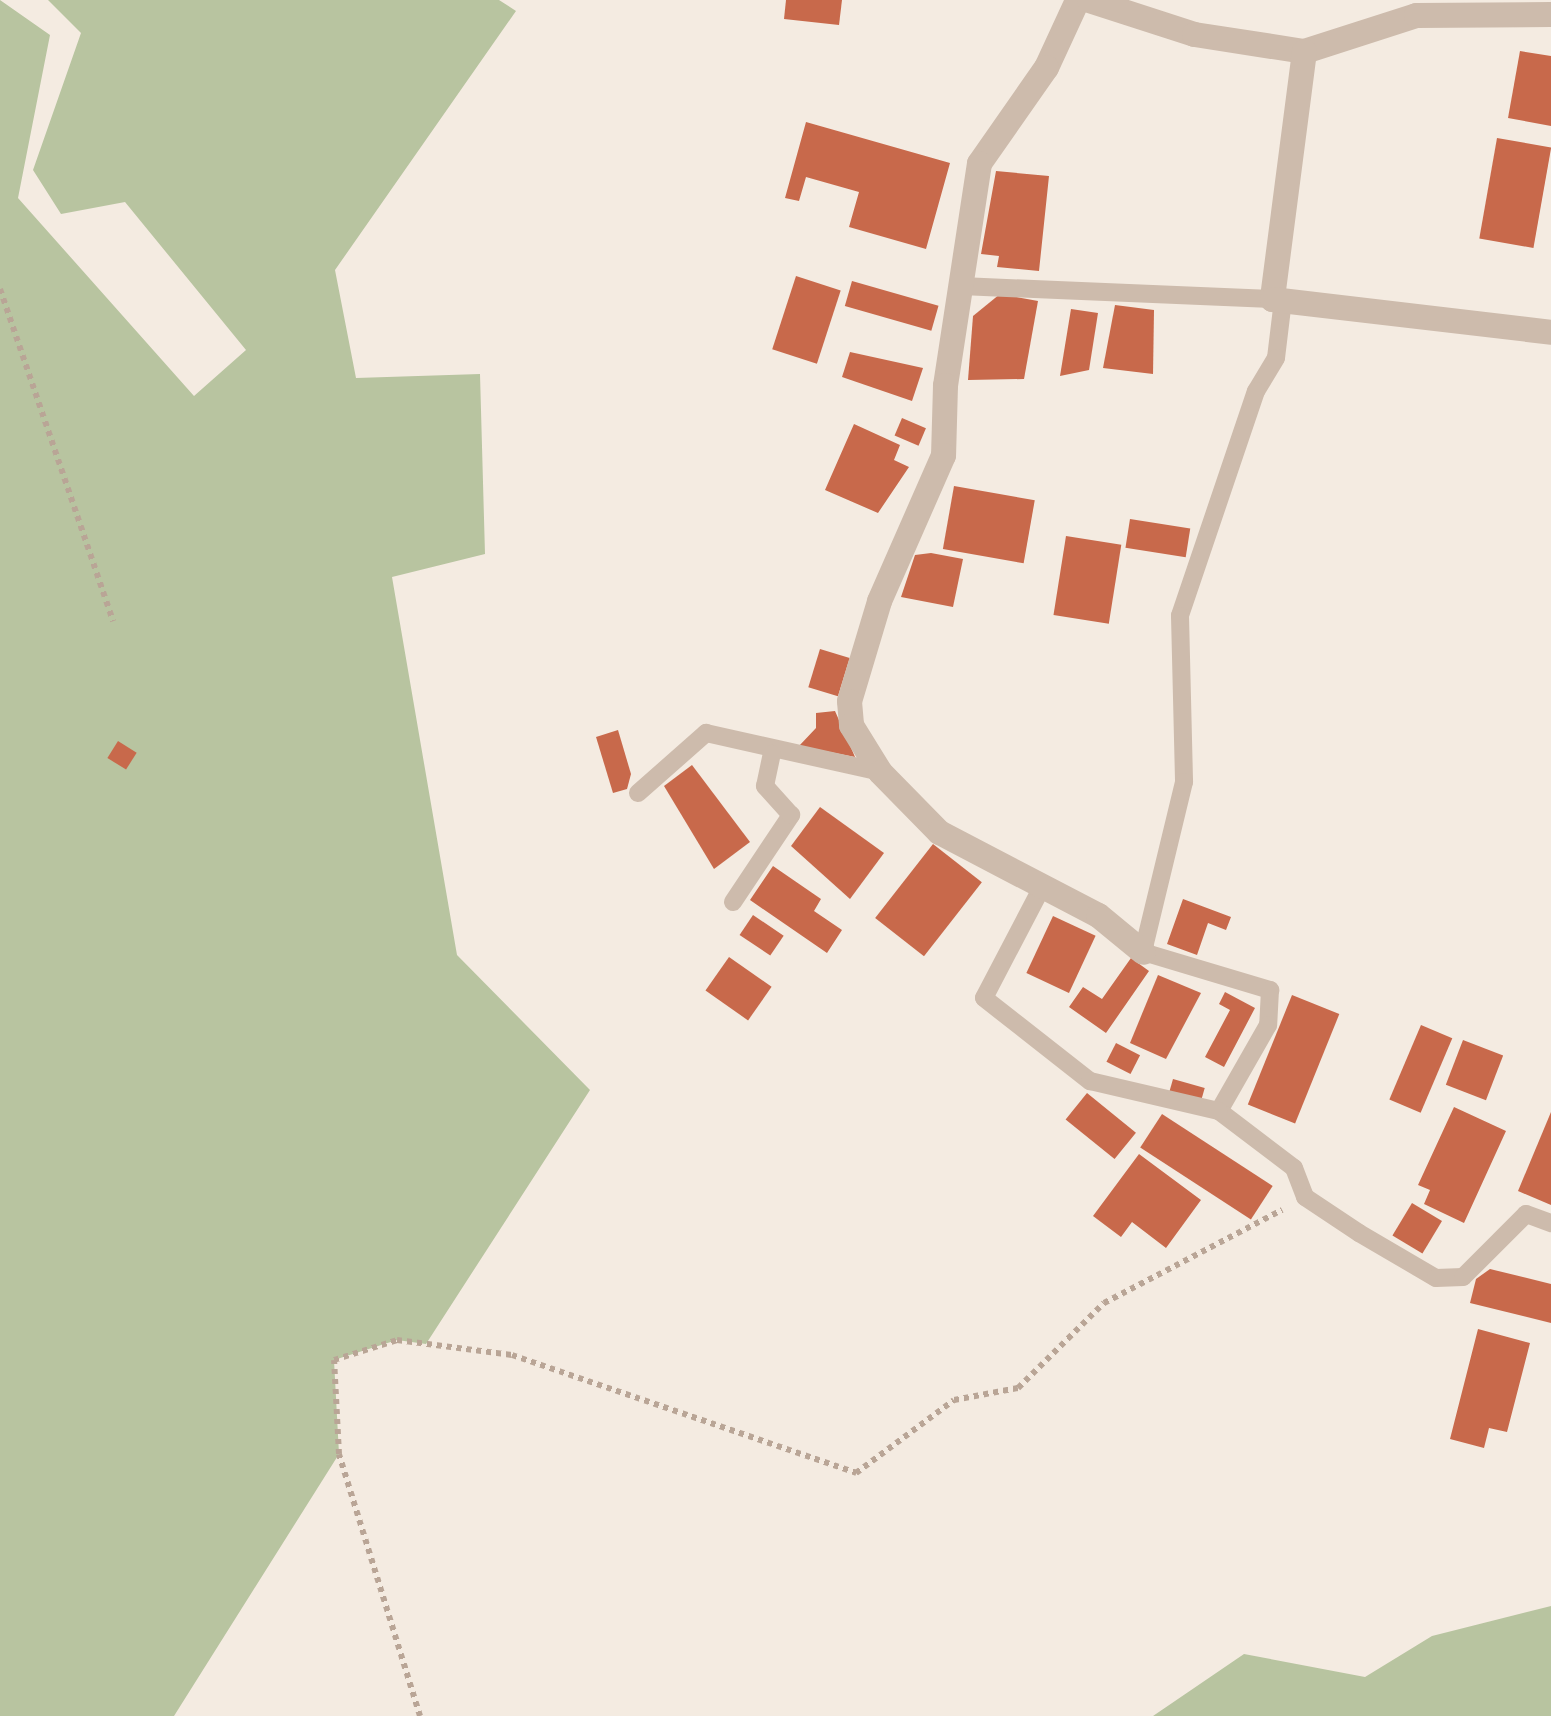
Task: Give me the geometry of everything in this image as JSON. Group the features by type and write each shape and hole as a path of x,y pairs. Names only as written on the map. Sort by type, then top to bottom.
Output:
{"street":[{"path":"1077,0 1046,68 978,163 943,455 879,601 849,702 851,725 880,772 938,832 1042,886 1144,952"},
{"path":"1089,0 1194,34 1304,51 1416,15 1551,14"},
{"path":"1304,51 1278,299 1551,332"}],"lane":[{"path":"961,286 1278,299 1276,358 1256,391 1180,616 1189,687 1184,782 1144,952 1270,990 1268,1024 1219,1111"},
{"path":"638,793 706,733 772,754 880,772"},
{"path":"733,902 791,815 765,786 772,754"},
{"path":"1042,886 984,998 1090,1081 1219,1111 1294,1168 1305,1197 1436,1278 1462,1276 1526,1214 1551,1223"}],"path":[{"path":"0,289 113,621"},
{"path":"420,1716 339,1454 334,1360 397,1340 512,1355 856,1473 954,1400 1018,1388 1104,1304 1305,1197"}],"green space":[{"path":"0,0 50,35 18,198 194,396 246,350 125,202 61,214 33,170 81,33 48,0 499,0 516,11 335,270 356,378 480,374 485,554 392,577 457,955 590,1090 426,1344 397,1340 334,1360 339,1454 174,1716 0,1716"},
{"path":"1551,1606 1551,1716 1153,1716 1244,1654 1365,1677 1432,1636"}],"building":[{"path":"786,0 842,0 839,25 784,19"},
{"path":"1520,51 1551,56 1551,126 1508,118"},
{"path":"806,122 950,163 926,249 849,227 859,192 806,177 799,201 785,198"},
{"path":"1497,138 1551,148 1533,248 1479,238"},
{"path":"996,171 1049,176 1039,271 997,267 999,256 981,254"},
{"path":"796,276 841,291 817,364 772,349"},
{"path":"852,281 939,306 931,331 845,306"},
{"path":"1000,294 1038,301 1024,379 968,380 973,316"},
{"path":"1115,305 1154,310 1153,374 1103,368"},
{"path":"1071,309 1098,313 1089,370 1060,376"},
{"path":"850,352 923,368 912,401 842,377"},
{"path":"902,418 926,428 919,446 895,435"},
{"path":"854,424 900,445 894,460 909,467 878,513 825,490"},
{"path":"954,486 1035,500 1024,563 943,549"},
{"path":"1130,519 1190,529 1186,557 1125,548"},
{"path":"1066,536 1121,545 1109,624 1053,615"},
{"path":"931,553 963,559 953,607 901,597 915,555"},
{"path":"820,649 850,658 838,696 808,687"},
{"path":"835,711 855,757 799,746 816,728 816,713"},
{"path":"618,730 631,774 627,789 613,793 596,737"},
{"path":"118,741 137,753 126,770 107,758"},
{"path":"692,765 750,842 714,869 664,786"},
{"path":"820,807 884,853 850,899 791,846"},
{"path":"933,844 982,882 924,956 875,918"},
{"path":"773,866 821,899 814,911 842,930 827,953 750,900"},
{"path":"1183,899 1231,917 1226,930 1208,923 1197,955 1167,944"},
{"path":"753,915 784,936 770,956 740,935"},
{"path":"1053,916 1096,936 1069,993 1026,973"},
{"path":"729,957 772,987 748,1020 705,991"},
{"path":"1131,958 1149,971 1106,1033 1069,1007 1083,987 1102,999"},
{"path":"1158,975 1201,993 1166,1059 1130,1043"},
{"path":"1225,992 1255,1008 1224,1067 1205,1057 1230,1010 1219,1004"},
{"path":"1292,995 1339,1014 1295,1124 1248,1104"},
{"path":"1421,1025 1452,1038 1421,1113 1389,1100"},
{"path":"1463,1040 1503,1055 1486,1100 1446,1085"},
{"path":"1116,1043 1140,1055 1131,1074 1106,1062"},
{"path":"1173,1079 1205,1088 1200,1103 1169,1094"},
{"path":"1087,1093 1136,1133 1115,1159 1066,1119"},
{"path":"1454,1107 1506,1131 1464,1223 1424,1204 1430,1190 1418,1185"},
{"path":"1551,1112 1551,1205 1518,1191"},
{"path":"1162,1114 1273,1186 1251,1219 1140,1148"},
{"path":"1139,1154 1201,1200 1166,1248 1132,1222 1121,1237 1093,1216"},
{"path":"1412,1203 1442,1221 1422,1254 1392,1236"},
{"path":"1490,1269 1551,1284 1551,1323 1470,1303 1476,1279"},
{"path":"1478,1329 1530,1343 1507,1432 1489,1428 1484,1448 1450,1439"}]}
